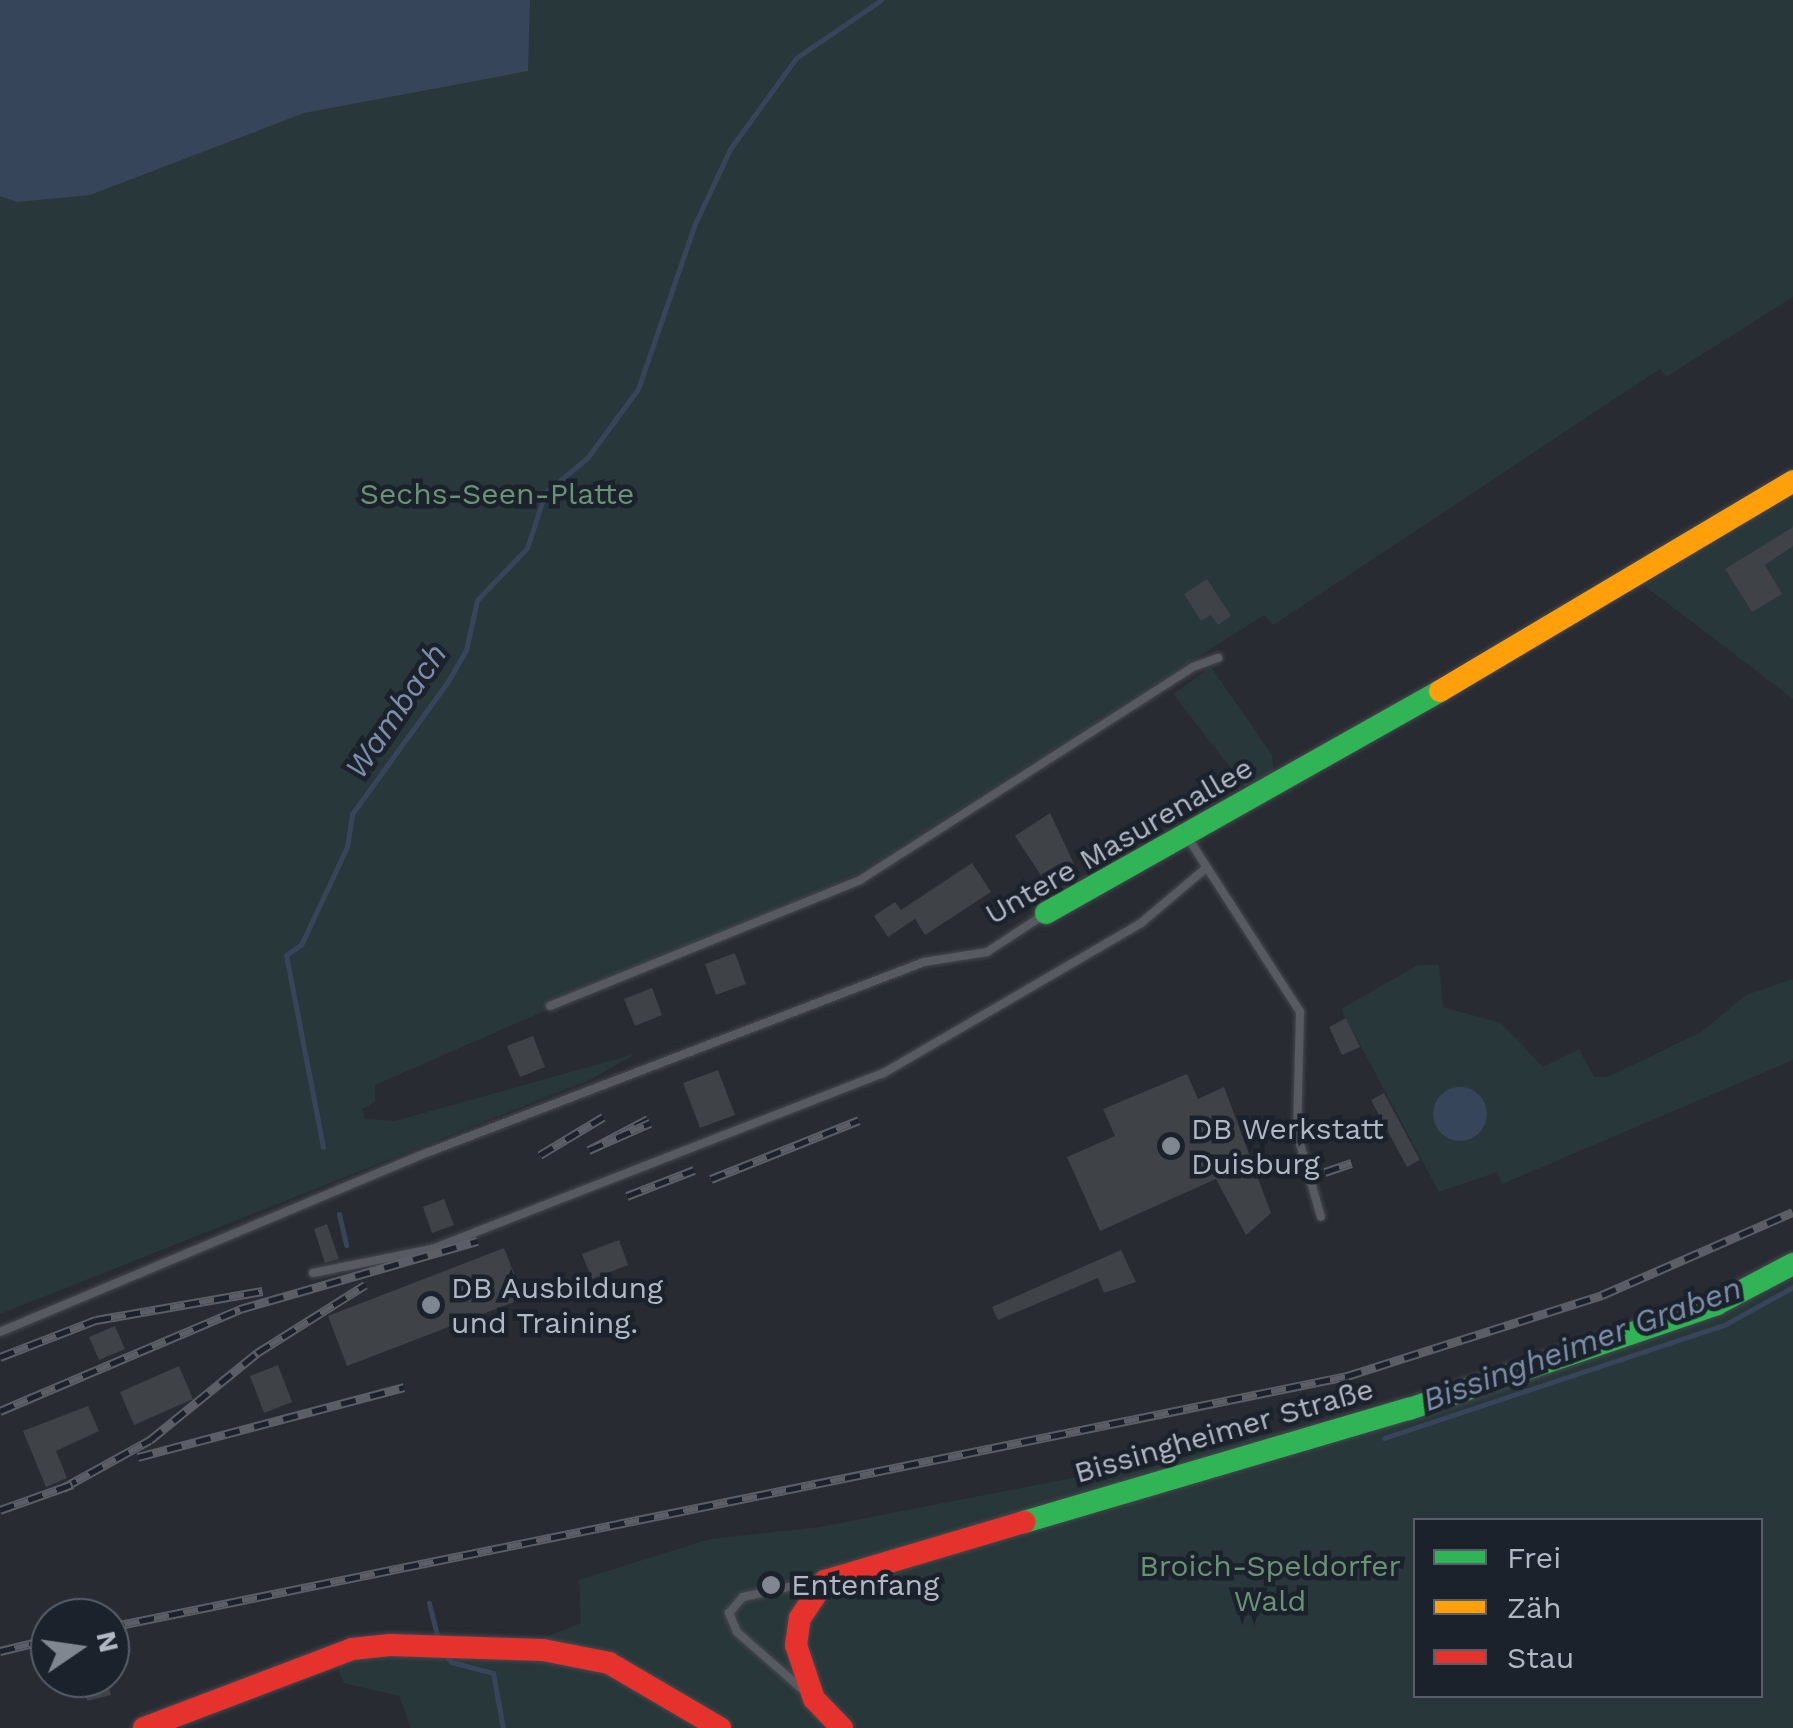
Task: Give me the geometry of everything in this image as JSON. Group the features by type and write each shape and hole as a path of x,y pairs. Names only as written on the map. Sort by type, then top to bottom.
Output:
{"street":[{"name":"Untere Masurenallee","path":"1046,913 1594,604 1793,481"},
{"name":"Bissingheimer Straße","path":"825,1580 1409,1409 1717,1304 1793,1264"},
{"path":"825,1580 800,1618 796,1646 814,1699 842,1728"},
{"path":"144,1728 352,1648 425,1646 543,1650 609,1664 659,1686 720,1728"}],"lane":[{"path":"550,1006 860,880 1193,666 1218,658"},
{"path":"1186,834 1300,1012 1298,1134 1321,1217"},
{"path":"313,1273 432,1249 882,1074 1140,923 1206,868"},
{"name":"Untere Masurenallee","path":"0,1332 429,1152 924,962 987,952 1046,913"},
{"path":"814,1699 737,1632 728,1614 743,1597 825,1580"}],"green space":[{"name":"Sechs-Seen-Platte","path":"0,0 1793,0 1793,297 1666,377 1660,369 1273,625 1264,615 858,874 375,1085 375,1102 362,1109 365,1119 395,1121 635,1054 592,1079 0,1314"},
{"path":"1793,492 1793,699 1641,583"},
{"path":"1211,667 1272,755 1274,773 1247,789 1173,694"},
{"path":"1418,965 1439,965 1443,1007 1501,1023 1543,1067 1579,1049 1594,1077 1608,1077 1701,1032 1746,995 1793,979 1793,1060 1502,1184 1497,1172 1439,1192 1341,1009"},
{"name":"Broich-Speldorfer Wald","path":"1793,1254 1793,1728 411,1728 399,1696 344,1683 334,1660 529,1644 581,1623 579,1580 710,1539 820,1527 1103,1472 1399,1404 1718,1296"}],"water":[{"path":"0,0 530,0 528,71 304,113 90,195 17,202 0,196"},
{"path":"1460,1087 1479,1095 1487,1114 1479,1133 1460,1141 1441,1133 1433,1114 1441,1095"}],"building":[{"path":"1793,527 1793,546 1765,565 1782,594 1752,612 1725,569"},
{"path":"1207,579 1231,616 1218,625 1211,615 1201,621 1184,594"},
{"path":"1050,813 1074,864 1046,883 1015,836"},
{"path":"972,863 991,892 925,935 915,919 888,937 874,916 895,902 901,910"},
{"path":"735,953 746,984 716,995 705,964"},
{"path":"652,988 662,1015 635,1026 624,999"},
{"path":"1346,1018 1360,1047 1342,1055 1329,1027"},
{"path":"533,1036 545,1067 520,1077 507,1046"},
{"path":"718,1070 735,1115 700,1128 683,1083"},
{"name":"DB Werkstatt Duisburg","path":"1187,1074 1198,1099 1224,1087 1271,1213 1246,1235 1216,1179 1100,1231 1067,1157 1115,1136 1103,1109"},
{"path":"1384,1093 1420,1160 1407,1167 1371,1100"},
{"path":"444,1199 454,1225 432,1233 423,1207"},
{"path":"327,1224 339,1259 325,1263 314,1229"},
{"path":"619,1240 628,1265 592,1279 582,1254"},
{"name":"DB Ausbildung und Training.","path":"504,1248 518,1284 530,1280 535,1294 347,1366 328,1316"},
{"path":"1121,1250 1136,1282 1104,1293 1098,1278 998,1320 992,1307"},
{"path":"115,1326 125,1349 99,1360 89,1337"},
{"path":"278,1365 292,1402 264,1413 250,1376"},
{"path":"179,1366 193,1399 134,1425 120,1392"},
{"path":"88,1406 99,1431 56,1451 67,1478 46,1487 23,1431"}],"waterway":[{"name":"Wambach","path":"323,1147 286,955 301,945 347,847 352,814 447,683 466,650 477,600 527,548 545,493 588,457 638,389 694,226 730,149 796,58 881,0"},
{"name":"Wambach","path":"339,1214 346,1245"},
{"name":"Bissingheimer Graben","path":"1384,1438 1726,1324 1793,1287"},
{"name":"Wambach","path":"429,1603 438,1639"},
{"name":"Wambach","path":"445,1653 451,1662 493,1673 503,1728"}],"railway":[{"path":"540,1155 603,1117"},
{"path":"648,1119 589,1150 650,1123"},
{"path":"711,1179 859,1120"},
{"path":"1325,1172 1351,1163"},
{"path":"627,1196 694,1170"},
{"path":"130,1623 1347,1376 1602,1295 1793,1212"},
{"path":"0,1411 240,1309 477,1241"},
{"path":"63,1488 150,1440 257,1353 365,1285"},
{"path":"0,1357 96,1320 262,1291"},
{"path":"138,1457 404,1387"},
{"path":"0,1510 73,1484"},
{"path":"0,1651 30,1644"}],"traffic: fast":[{"path":"1046,913 1440,691"},
{"path":"1024,1522 1409,1409 1717,1304 1793,1264"}],"traffic: slow":[{"path":"1440,691 1793,481"}],"traffic: jam":[{"path":"842,1728 814,1699 796,1645 800,1618 825,1581 1024,1522"},
{"path":"144,1728 352,1649 390,1645 543,1650 609,1663 720,1728"}],"place":[{"name":"DB Werkstatt Duisburg","path":"1171,1146"},
{"name":"DB Ausbildung und Training.","path":"431,1305"},
{"name":"Entenfang","path":"771,1585"}]}
